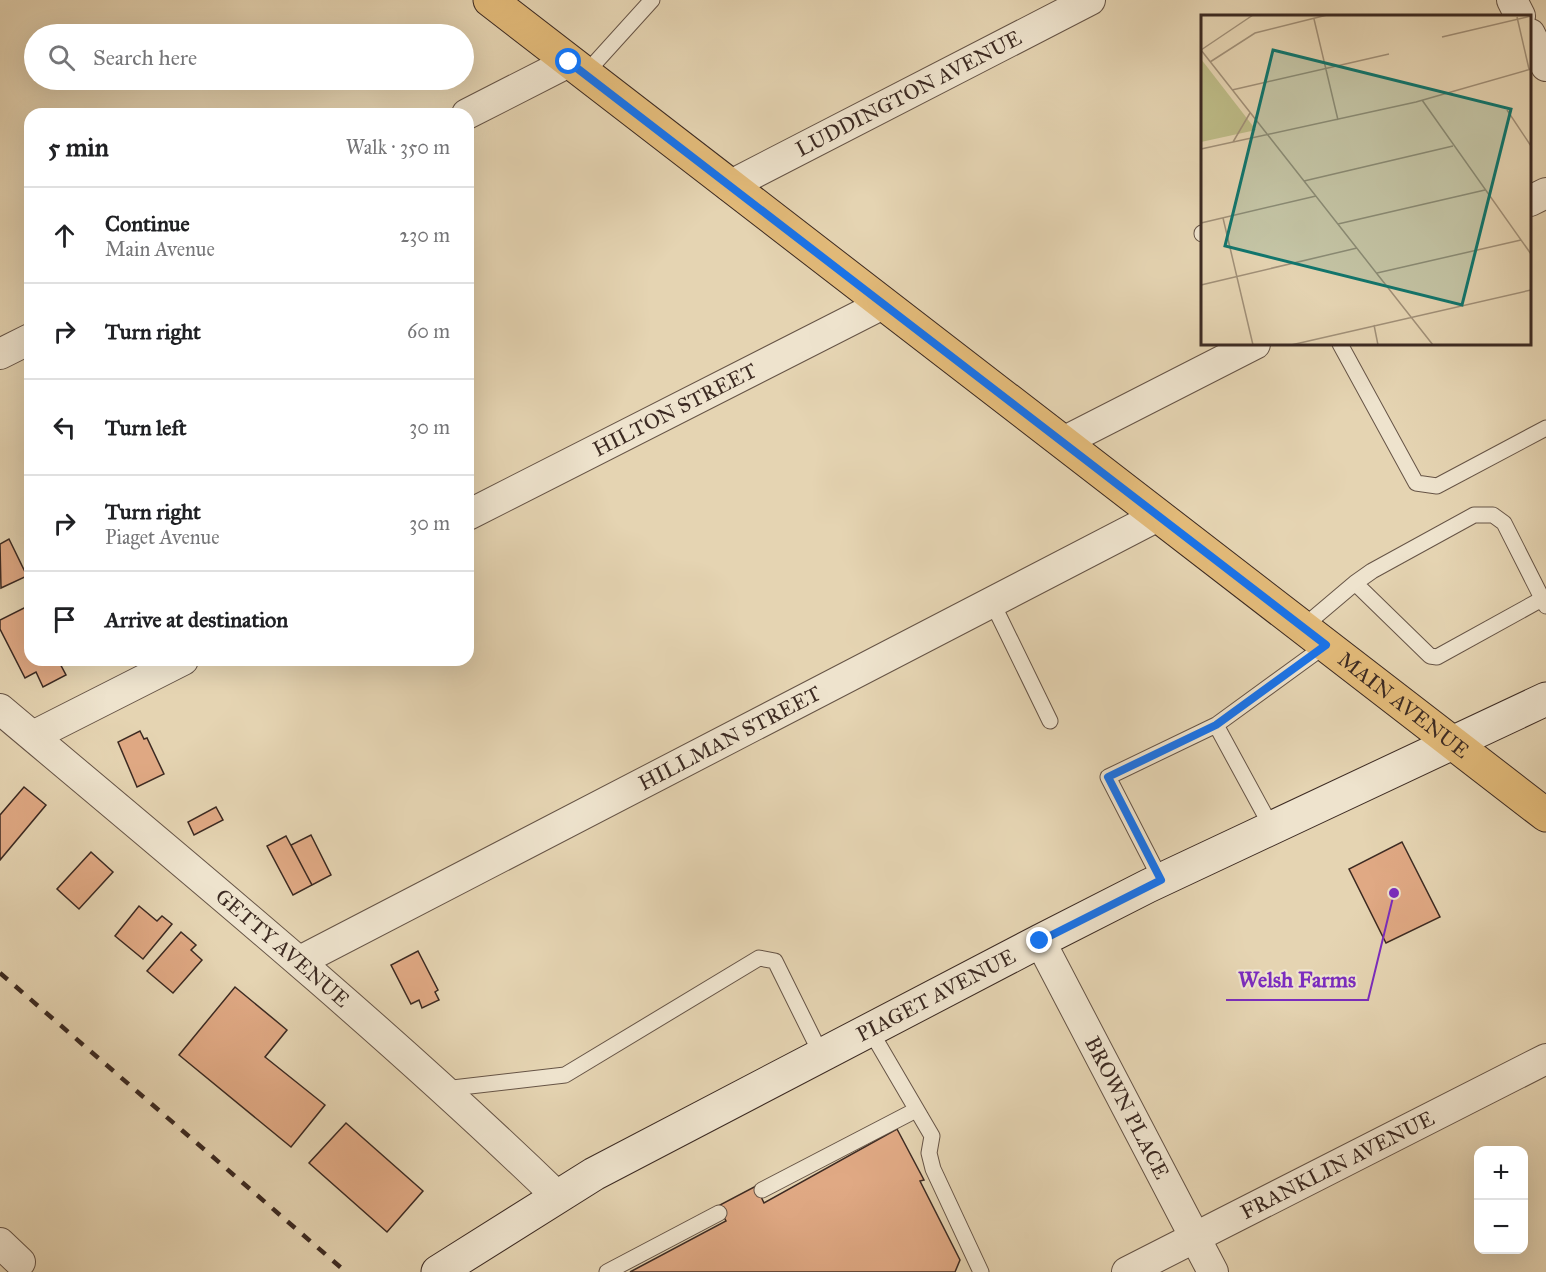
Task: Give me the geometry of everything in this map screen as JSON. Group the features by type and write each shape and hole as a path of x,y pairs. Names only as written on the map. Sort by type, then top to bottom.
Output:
{"main road":[{"name":"MAIN AVENUE","path":"490,0 1546,815"}],"street":[{"name":"LUDDINGTON AVENUE","path":"729,186 1090,0"},
{"path":"1512,0 1520,15"},
{"path":"1531,36 1546,66"},
{"path":"474,111 577,68"},
{"path":"1531,200 1546,193"},
{"name":"HILTON STREET","path":"474,512 883,304"},
{"path":"0,354 24,342"},
{"path":"1063,442 1253,345"},
{"name":"HILLMAN STREET","path":"300,961 1158,516"},
{"path":"33,736 171,666"},
{"name":"PIAGET AVENUE","path":"438,1272 594,1174 1040,941 1161,880 1546,699"},
{"name":"GETTY AVENUE","path":"0,709 300,961 444,1089 558,1197"},
{"name":"BROWN PLACE","path":"1040,941 1213,1272"},
{"name":"FRANKLIN AVENUE","path":"1127,1272 1546,1059"}],"lane":[{"path":"577,68 652,0"},
{"path":"1341,345 1416,483 1437,486 1546,428"},
{"path":"1161,880 1108,777 1216,725 1315,636 1354,583 1474,515 1493,515 1504,523 1544,603 1437,657 1430,656 1354,583"},
{"path":"992,602 1050,721"},
{"path":"1216,725 1272,828"},
{"path":"444,1089 565,1075 759,957 775,961 822,1056"},
{"path":"870,1030 932,1136 929,1153 933,1169 981,1272"},
{"path":"762,1190 916,1110"},
{"path":"607,1272 718,1213"}],"building":[{"path":"9,539 24,570 24,577 1,588 0,544"},
{"path":"24,608 24,666 61,666 66,675 43,687 36,672 25,678 0,629 0,620"},
{"path":"140,731 144,739 147,738 164,774 137,787 118,742"},
{"path":"24,787 46,805 0,860 0,815"},
{"path":"216,807 223,820 194,835 188,822"},
{"path":"311,835 331,875 312,885 291,845"},
{"path":"286,836 312,885 293,895 267,846"},
{"path":"1402,842 1440,917 1386,943 1349,869"},
{"path":"91,852 113,872 79,909 57,889"},
{"path":"139,906 157,921 162,916 172,924 143,959 115,936"},
{"path":"181,932 196,945 191,950 202,960 173,993 147,971"},
{"path":"418,951 438,990 435,992 439,1000 422,1008 419,1000 411,1004 391,965"},
{"path":"235,987 287,1030 265,1057 325,1105 291,1147 179,1055"},
{"path":"346,1123 423,1191 387,1232 309,1163"},
{"path":"897,1129 924,1180 920,1181 960,1260 955,1272 630,1272 726,1221 718,1206 756,1186 764,1203"}],"railway":[{"path":"0,973 346,1272"}],"place":[{"name":"Welsh Farms","path":"1394,893"}],"route":[{"path":"569,62 1326,645 1216,725 1108,777 1161,880 1040,941"}]}
